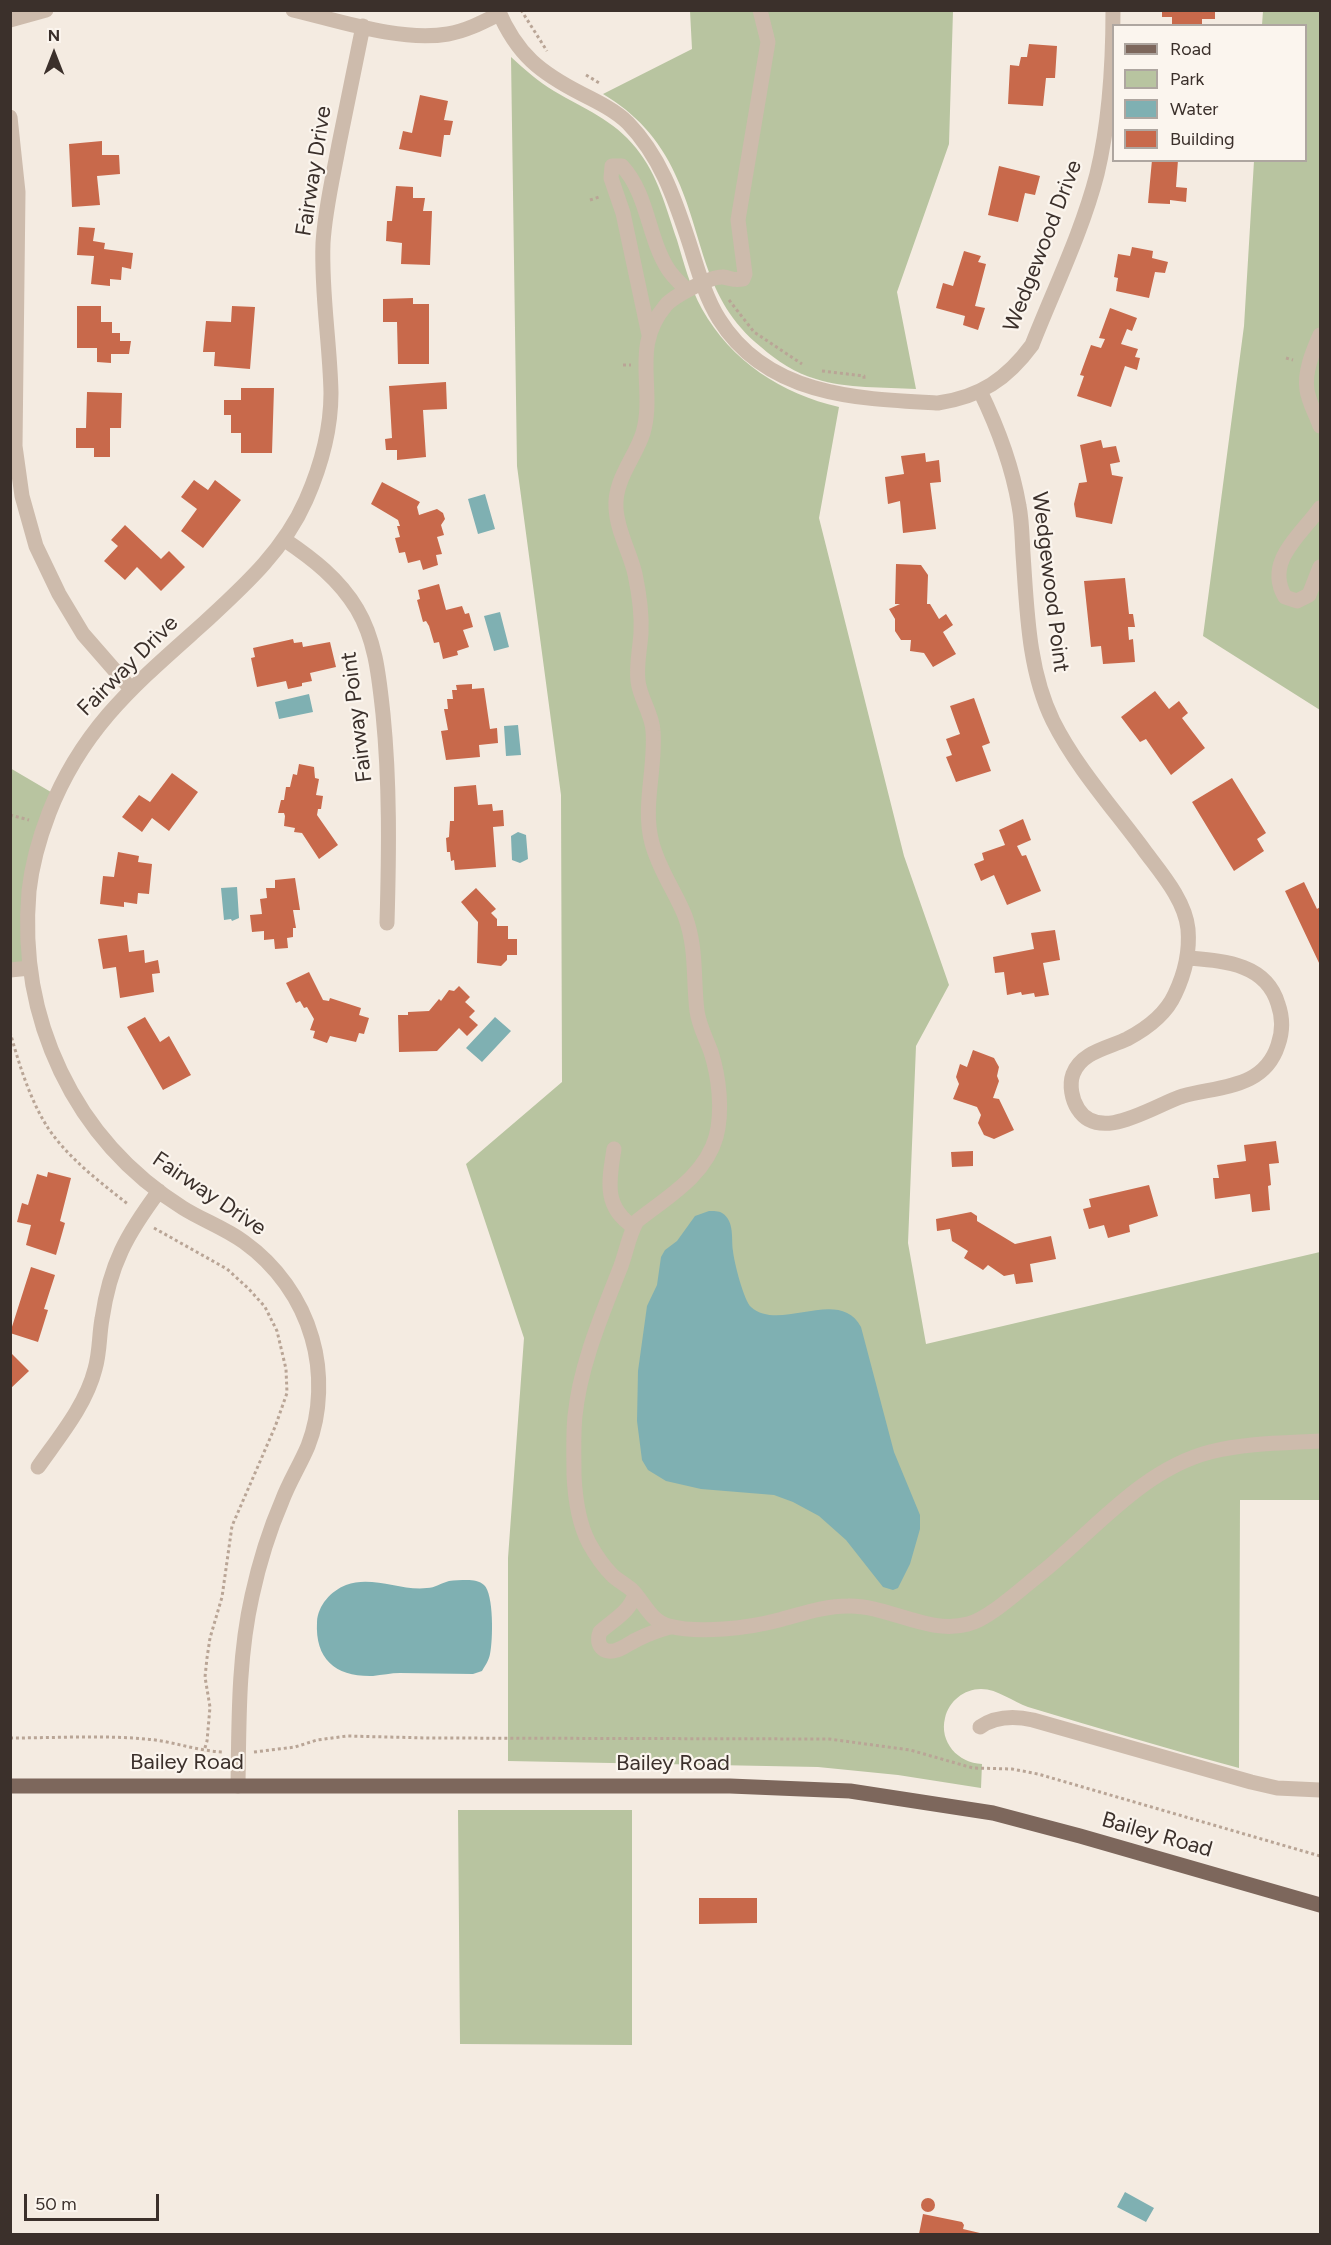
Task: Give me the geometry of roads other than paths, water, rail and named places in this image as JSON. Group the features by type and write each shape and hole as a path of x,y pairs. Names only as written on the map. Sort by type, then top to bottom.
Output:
{"main road":[{"name":"Bailey Road","path":"10,1786 730,1786 850,1791 1024,1820 1320,1905"}],"street":[{"path":"10,20 46,10"},
{"path":"293,10 397,34 416,36 449,34 471,27 499,12"},
{"path":"670,1627 653,1618 635,1594 614,1576 589,1542 575,1498 573,1455 575,1415 584,1371 602,1312 619,1273 634,1227 644,1216 687,1183 700,1167 709,1155 716,1137 719,1116 715,1071 698,1013 694,947 686,917 658,863 652,842 649,798 653,733 651,716 638,683 640,606 635,576 617,521 615,506 623,475 643,433 644,371 651,327 676,295 721,277 743,279 745,274 738,220 768,42 760,10"},
{"name":"Wedgewood Drive","path":"499,12 515,44 533,63 553,79 592,99 627,122 656,159 670,185 703,284 719,320 733,338 767,368 788,379 832,393 918,402 938,403 955,400 980,391 1001,379 1018,364 1032,345 1097,175 1105,135 1112,67"},
{"name":"Fairway Drive","path":"238,1786 241,1674 250,1605 271,1527 285,1492 309,1444 316,1414 318,1362 312,1336 301,1309 286,1282 266,1261 244,1241 184,1208 159,1191 109,1145 87,1117 64,1080 48,1046 37,1007 30,968 29,893 34,858 45,824 59,788 76,756 99,724 131,689 244,586 285,540 309,494 320,465 328,429 331,394 323,289 323,243 327,202 363,26"},
{"path":"10,117 18,192 15,446 22,496 36,546 59,594 83,634 131,689"},
{"path":"649,335 623,213 611,178 612,166 618,165 628,172 667,268 687,290"},
{"path":"1320,335 1306,380 1307,391 1320,426"},
{"name":"Wedgewood Point","path":"980,391 1006,452 1020,508 1027,617 1032,651 1052,719 1070,751 1172,890 1188,927 1188,958 1182,979 1172,1000 1160,1016 1129,1038 1089,1054 1072,1076 1074,1102 1081,1114 1091,1121 1113,1125 1181,1097 1239,1084 1253,1078 1268,1065 1276,1052 1282,1035 1282,1015 1276,996 1267,982 1240,965 1221,960 1188,958"},
{"path":"1320,508 1291,542 1281,560 1282,592 1286,597 1297,601 1309,595 1320,567"},
{"name":"Fairway Point","path":"285,540 321,567 343,589 361,616 373,648 379,681 388,786 387,923"},
{"path":"10,970 30,968"},
{"path":"614,1149 609,1181 610,1197 620,1216 634,1227"},
{"path":"38,1467 73,1417 87,1392 95,1369 102,1318 115,1265 125,1240 159,1191"},
{"path":"635,1594 633,1603 625,1612 600,1632 598,1642 605,1651 618,1650 651,1633 670,1627 731,1629 849,1605 868,1607 930,1624 953,1627 966,1625 975,1622 1049,1567 1117,1507 1160,1474 1210,1452 1268,1444 1320,1441"},
{"path":"980,1727 988,1722 1006,1718 1033,1720 1251,1782 1277,1788 1320,1790"}],"water":[{"path":"485,494 495,529 478,534 468,499"},
{"path":"500,612 509,647 494,651 484,616"},
{"path":"309,694 313,712 279,719 275,702"},
{"path":"518,725 521,755 506,756 504,726"},
{"path":"518,832 526,835 528,859 520,863 512,860 511,836"},
{"path":"237,887 239,918 232,921 231,919 224,920 221,888"},
{"path":"495,1017 511,1031 482,1062 466,1048"},
{"path":"709,1211 721,1212 729,1221 737,1272 745,1297 751,1307 763,1314 777,1315 839,1310 851,1315 861,1327 894,1452 920,1515 920,1529 910,1564 898,1588 893,1590 883,1587 846,1540 819,1516 793,1502 774,1495 701,1489 666,1481 648,1470 642,1460 637,1421 638,1371 647,1306 657,1285 661,1257 665,1250 677,1241 695,1216"},
{"path":"467,1580 484,1585 490,1598 491,1648 482,1671 473,1674 400,1673 360,1676 338,1669 324,1656 317,1635 318,1616 326,1599 340,1588 356,1582 376,1582 427,1588 449,1581"},
{"path":"1125,2192 1154,2208 1146,2222 1117,2207"}]}
